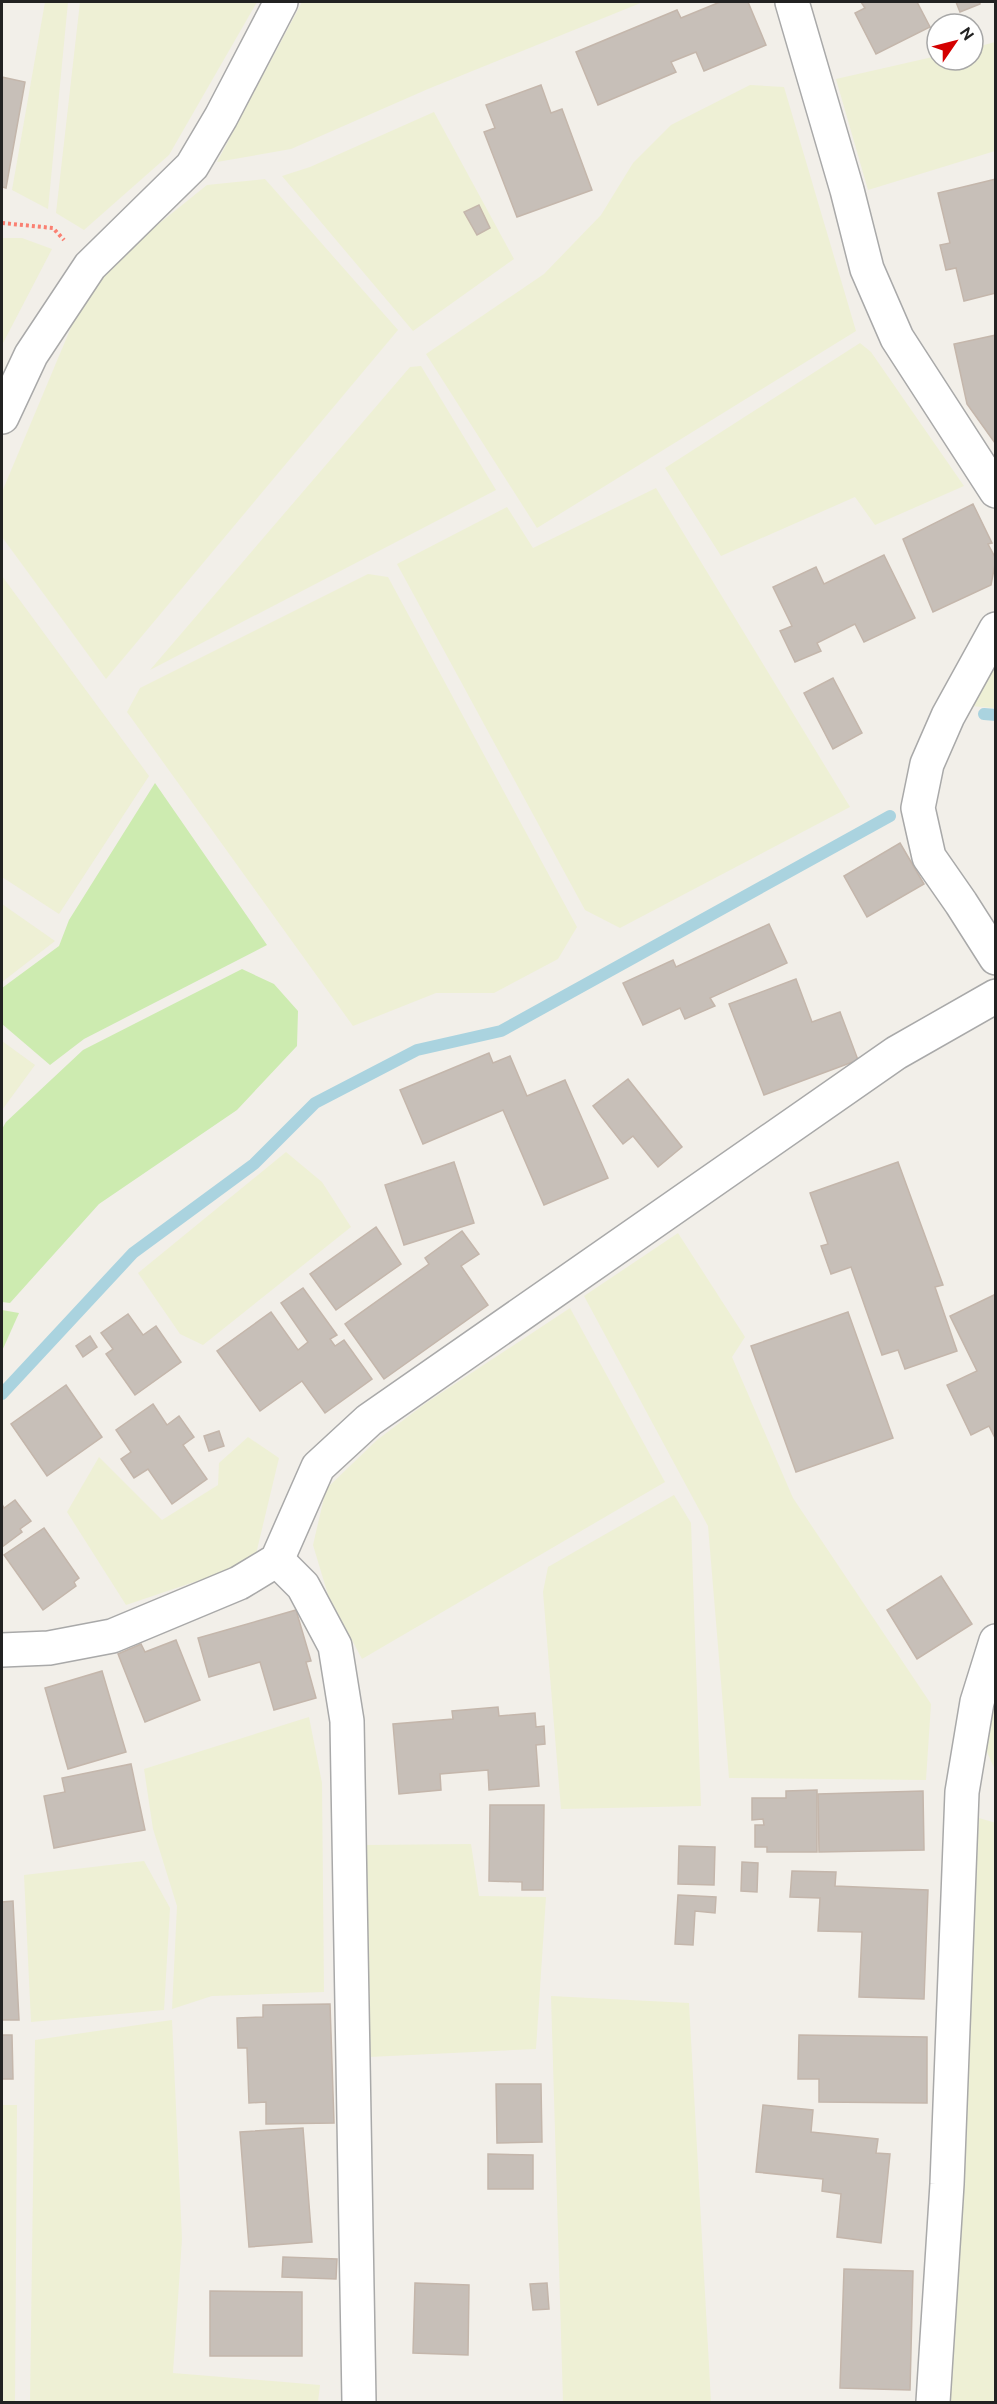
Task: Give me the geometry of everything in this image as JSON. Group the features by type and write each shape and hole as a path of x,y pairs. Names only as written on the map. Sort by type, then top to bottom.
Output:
{"street":[{"path":"2,417 31,355 90,266 192,166 221,117 281,2"},
{"path":"792,2 847,190 867,269 897,338 996,491"},
{"path":"996,629 948,716 927,764 918,808 929,857 996,958"},
{"path":"2,1650 49,1648 112,1636 239,1582 277,1560 318,1467 369,1420 896,1053 996,996"},
{"path":"277,1560 303,1586 335,1646 347,1720 359,2403"},
{"path":"933,2403 947,2184 962,1792 977,1702 996,1641"}],"path":[{"path":"2,223 53,228 90,266"}],"green space":[{"path":"45,2 68,2 48,209 12,190"},
{"path":"80,2 257,2 169,155 84,230 56,213"},
{"path":"302,2 643,2 428,89 291,149 217,162"},
{"path":"995,42 995,151 868,190 836,79 925,59 925,72 985,72 985,45"},
{"path":"750,85 784,87 856,331 537,528 426,354 544,274 601,215 633,163 671,125"},
{"path":"434,112 514,259 413,331 282,176 310,167"},
{"path":"265,179 398,330 106,679 2,537 2,492 72,325 106,266 207,185"},
{"path":"2,238 22,238 52,249 2,345"},
{"path":"860,343 871,352 964,486 875,525 855,497 721,556 665,468"},
{"path":"421,366 496,490 150,670 410,367"},
{"path":"656,488 850,807 620,928 585,910 397,564 507,507 533,548"},
{"path":"368,574 388,577 577,927 558,959 494,993 436,993 353,1026 127,712 140,688"},
{"path":"2,576 149,776 59,914 2,877"},
{"path":"995,659 995,708 970,706"},
{"path":"155,783 267,945 84,1039 50,1065 2,1024 2,988 59,946 69,920"},
{"path":"2,904 55,941 2,982"},
{"path":"242,969 274,984 298,1011 297,1046 237,1110 99,1204 10,1303 2,1302 2,1129 6,1122 83,1050"},
{"path":"2,1041 35,1065 2,1110"},
{"path":"286,1152 322,1182 351,1227 203,1345 180,1334 138,1273"},
{"path":"678,1233 745,1337 732,1357 793,1498 931,1704 926,1780 729,1778 708,1526 584,1296"},
{"path":"570,1308 665,1482 362,1659 328,1595 313,1545 326,1489 377,1440 426,1403"},
{"path":"2,1310 19,1313 2,1351"},
{"path":"248,1437 279,1458 256,1554 218,1574 126,1605 67,1512 99,1457 162,1520 218,1485 219,1463"},
{"path":"674,1495 691,1523 701,1806 561,1809 543,1592 548,1567"},
{"path":"995,1685 995,1770 983,1743"},
{"path":"309,1717 322,1783 324,1992 212,1996 172,2009 177,1906 153,1829 144,1769"},
{"path":"979,1818 996,1823 995,2402 947,2402"},
{"path":"471,1844 479,1896 546,1897 536,2049 369,2057 363,1845"},
{"path":"144,1861 170,1908 164,2010 31,2022 24,1875"},
{"path":"551,1996 689,2003 711,2402 563,2402"},
{"path":"172,2020 182,2239 173,2373 320,2385 318,2402 30,2402 35,2040"},
{"path":"2,2105 17,2105 15,2402 2,2402"}],"building":[{"path":"720,2 748,2 766,45 704,71 696,52 671,62 676,72 598,105 576,52 677,10 681,18"},
{"path":"861,2 917,2 925,17 925,30 876,54 855,13 865,8"},
{"path":"956,2 980,2 980,4 960,12"},
{"path":"2,77 25,82 6,188 2,187"},
{"path":"541,85 551,113 562,109 592,190 517,217 484,132 495,128 486,105"},
{"path":"996,179 996,293 964,301 956,268 946,270 940,245 950,243 938,193"},
{"path":"479,205 490,228 477,235 464,212"},
{"path":"996,335 995,443 967,404 954,344"},
{"path":"973,504 992,543 988,544 996,559 991,585 933,612 903,539"},
{"path":"884,555 915,618 864,642 855,624 817,643 821,651 795,662 780,631 792,626 773,587 816,567 824,584"},
{"path":"833,678 862,733 833,749 804,693"},
{"path":"900,843 924,884 867,917 844,876"},
{"path":"769,924 787,963 710,998 715,1006 685,1019 680,1008 643,1025 623,983 673,960 676,967"},
{"path":"796,979 812,1022 840,1012 858,1060 764,1095 729,1004"},
{"path":"489,1053 493,1063 510,1056 527,1096 565,1080 608,1178 544,1205 503,1110 423,1144 400,1090"},
{"path":"628,1079 682,1147 658,1167 633,1136 623,1144 593,1106"},
{"path":"454,1162 474,1223 404,1245 385,1185"},
{"path":"898,1162 943,1285 935,1287 957,1351 905,1369 898,1350 882,1355 851,1267 831,1274 821,1246 828,1244 810,1193"},
{"path":"376,1227 401,1264 336,1310 310,1274"},
{"path":"462,1231 479,1254 461,1266 488,1305 384,1379 345,1324 429,1264 425,1258"},
{"path":"303,1288 337,1335 330,1339 335,1346 344,1340 372,1379 325,1413 302,1381 260,1411 217,1351 271,1312 298,1350 308,1342 281,1303"},
{"path":"996,1294 996,1440 989,1426 971,1435 947,1385 977,1371 950,1316"},
{"path":"848,1312 893,1438 796,1472 751,1346"},
{"path":"128,1314 143,1335 156,1326 181,1362 135,1395 106,1354 113,1349 101,1333"},
{"path":"90,1336 97,1347 83,1357 76,1346"},
{"path":"66,1385 102,1437 47,1476 11,1424"},
{"path":"153,1404 167,1425 179,1416 194,1437 183,1445 207,1479 172,1504 148,1469 134,1478 121,1459 131,1452 116,1430"},
{"path":"219,1431 224,1446 209,1451 204,1436"},
{"path":"15,1500 31,1521 20,1529 22,1532 2,1547 2,1504 4,1508"},
{"path":"44,1528 79,1578 74,1582 76,1586 43,1610 4,1555"},
{"path":"941,1576 972,1624 917,1659 887,1610"},
{"path":"296,1610 311,1661 306,1662 316,1698 274,1710 260,1662 209,1677 198,1638"},
{"path":"176,1640 200,1700 145,1722 118,1654 141,1644 145,1652"},
{"path":"102,1671 126,1752 68,1769 45,1688"},
{"path":"498,1707 499,1716 535,1713 536,1727 544,1726 545,1744 536,1745 539,1786 489,1790 488,1770 440,1774 441,1790 399,1794 393,1724 453,1719 452,1711"},
{"path":"131,1764 145,1830 54,1848 44,1796 65,1792 62,1778"},
{"path":"817,1790 817,1852 767,1852 767,1847 755,1847 755,1825 764,1825 763,1819 752,1820 752,1798 786,1798 786,1791"},
{"path":"923,1791 924,1850 819,1852 818,1794"},
{"path":"490,1805 544,1805 543,1890 522,1890 522,1882 489,1881"},
{"path":"679,1846 715,1847 714,1885 678,1884"},
{"path":"742,1862 758,1863 757,1892 741,1891"},
{"path":"792,1871 836,1872 835,1886 928,1890 924,1999 859,1997 862,1932 818,1931 820,1898 790,1897"},
{"path":"678,1895 716,1897 715,1913 695,1911 693,1945 675,1944"},
{"path":"13,1901 19,2020 2,2020 2,1902"},
{"path":"330,2004 334,2123 266,2124 266,2102 249,2103 247,2048 238,2048 237,2018 263,2017 263,2005"},
{"path":"2,2035 12,2035 13,2079 2,2079"},
{"path":"799,2035 927,2037 927,2103 819,2102 819,2079 798,2079"},
{"path":"496,2084 541,2084 542,2142 497,2143"},
{"path":"763,2105 813,2110 811,2132 878,2139 876,2153 890,2154 881,2243 837,2237 841,2194 822,2191 823,2179 756,2172"},
{"path":"303,2128 312,2242 249,2247 240,2132"},
{"path":"488,2154 533,2155 533,2189 488,2189"},
{"path":"283,2257 337,2259 336,2279 282,2277"},
{"path":"844,2269 913,2271 910,2390 840,2388"},
{"path":"415,2283 469,2285 468,2355 413,2353"},
{"path":"547,2283 549,2309 533,2310 530,2284"},
{"path":"210,2291 302,2292 302,2356 210,2356"}],"waterway":[{"path":"984,714 996,715"},
{"path":"2,1394 133,1253 254,1164 315,1103 417,1050 501,1031 890,816"}]}
